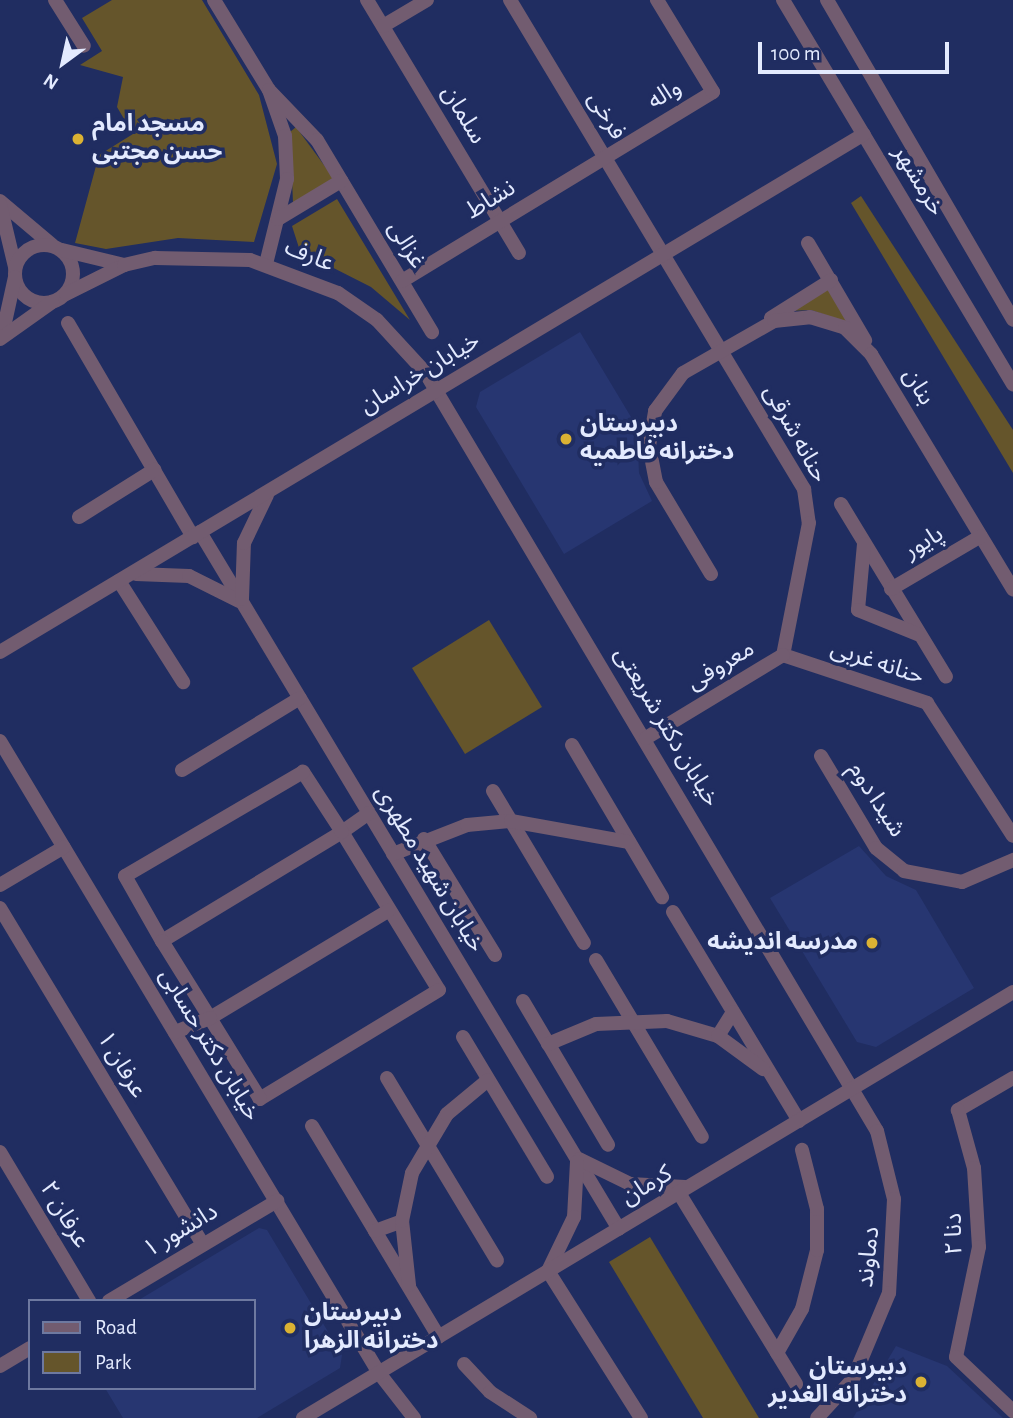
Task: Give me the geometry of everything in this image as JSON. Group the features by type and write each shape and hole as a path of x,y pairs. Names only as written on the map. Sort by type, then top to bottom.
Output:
{"street":[{"path":"55,0 84,46"},
{"name":"غزالی","path":"214,0 269,90 317,140 432,332"},
{"name":"سلمان","path":"367,0 519,253"},
{"path":"383,26 427,0"},
{"name":"فرخی","path":"510,0 663,254"},
{"name":"واله","path":"605,158 713,92 657,0"},
{"name":"خرمشهر","path":"783,0 1013,384"},
{"name":"خرمشهر","path":"827,0 1013,320"},
{"name":"غزالی","path":"266,264 278,219 287,150 269,90"},
{"name":"خیابان خراسان","path":"0,652 864,134"},
{"name":"نشاط","path":"402,281 605,158"},
{"path":"278,219 341,181"},
{"path":"0,202 57,248 74,271 66,294 1,337"},
{"path":"0,202 15,273 27,298 52,302"},
{"path":"808,243 871,354"},
{"path":"1,337 15,273 29,248 57,248"},
{"name":"عارف","path":"57,248 124,265"},
{"name":"حنانه شرقی","path":"663,254 721,350 808,505 783,654"},
{"name":"عارف","path":"66,294 124,265 203,255 266,264 358,305 403,344 438,390"},
{"path":"755,330 831,280"},
{"name":"بنان","path":"711,574 656,482 649,446 667,391 721,350 755,330 786,318 822,319 855,335 871,354 1013,589"},
{"name":"خیابان شهید مطهری","path":"68,323 154,470 243,604 619,1229"},
{"name":"خیابان دکتر شریعتی","path":"438,390 856,1087"},
{"path":"79,517 154,470"},
{"path":"183,682 124,578 189,576 243,604 244,543 271,490"},
{"path":"841,504 946,677"},
{"name":"پایور","path":"891,589 981,536"},
{"path":"864,542 863,565 855,595 858,610 921,637"},
{"path":"863,565 879,570"},
{"path":"900,627 903,610"},
{"name":"معروفی","path":"646,738 783,654"},
{"name":"حنانه غربی","path":"783,654 927,703 1013,836"},
{"path":"182,770 300,698"},
{"name":"خیابان دکتر حسابی","path":"0,741 379,1373 414,1418"},
{"path":"572,745 662,897"},
{"name":"شیدا دوم","path":"821,756 876,848 904,871 962,882 1013,860"},
{"path":"303,772 342,832 388,911 439,990 260,1099 125,876 303,772"},
{"path":"493,791 583,943"},
{"path":"596,832 609,807"},
{"path":"162,941 369,813"},
{"path":"393,854 424,839 467,825 511,821 596,832 629,842"},
{"path":"424,839 495,955"},
{"path":"0,885 64,847"},
{"name":"عرفان ۱","path":"0,908 203,1245"},
{"path":"175,1032 210,1018 388,911"},
{"path":"673,912 799,1121"},
{"path":"596,960 702,1137"},
{"name":"کرمان","path":"303,1418 1013,992"},
{"path":"523,1001 608,1145"},
{"path":"718,1036 733,1012"},
{"path":"548,1044 579,1029 631,1019 676,1022 718,1036 770,1074"},
{"path":"463,1037 547,1177"},
{"path":"387,1078 496,1260"},
{"name":"دنا ۲","path":"1011,1404 956,1357 972,1300 979,1220 958,1110 1013,1078"},
{"path":"410,1290 402,1221 426,1143 453,1108 488,1080"},
{"name":"دماوند","path":"817,1418 840,1399 879,1327 896,1246 885,1153 856,1087"},
{"path":"312,1126 439,1337"},
{"path":"777,1353 802,1309 817,1250 817,1209 802,1150"},
{"name":"عرفان ۲","path":"0,1152 88,1299"},
{"path":"641,1418 548,1271 574,1217 576,1157 630,1184 685,1189 796,1384"},
{"name":"دانشور ۱","path":"112,1299 277,1201"},
{"path":"374,1231 402,1221"},
{"path":"0,1366 28,1349"},
{"path":"464,1364 490,1392 530,1418"},
{"path":"828,1418 840,1399"}],"shaded area":[{"name":"دبیرستان دخترانه فاطمیه","path":"580,332 637,427 639,473 652,501 564,554 476,407 480,392"},
{"name":"مدرسه اندیشه","path":"859,846 886,876 916,890 974,988 876,1047 857,1042 770,898"},
{"name":"دبیرستان دخترانه الزهرا","path":"259,1228 267,1230 342,1355 340,1368 257,1418 123,1418 106,1390 256,1390 256,1299 140,1299"},
{"name":"دبیرستان دخترانه الغدیر","path":"896,1346 947,1366 1003,1418 853,1418"}],"green space":[{"path":"112,0 202,0 259,95 277,164 254,242 178,238 106,249 75,243 99,155 133,134 117,107 123,77 80,65 102,51 82,18"},
{"path":"296,127 335,180 293,203 290,132"},
{"path":"861,196 1013,430 1013,473 851,203"},
{"path":"337,199 410,320 371,287 300,251 292,226"},
{"path":"829,286 849,323 811,310 786,311"},
{"path":"489,620 542,707 465,754 412,668"},
{"path":"650,1237 759,1418 703,1418 609,1262"}],"place":[{"name":"مسجد امام حسن مجتبی","path":"78,139"},
{"name":"دبیرستان دخترانه فاطمیه","path":"566,439"},
{"name":"مدرسه اندیشه","path":"872,943"},
{"name":"دبیرستان دخترانه الزهرا","path":"290,1328"},
{"name":"دبیرستان دخترانه الغدیر","path":"921,1382"}]}
